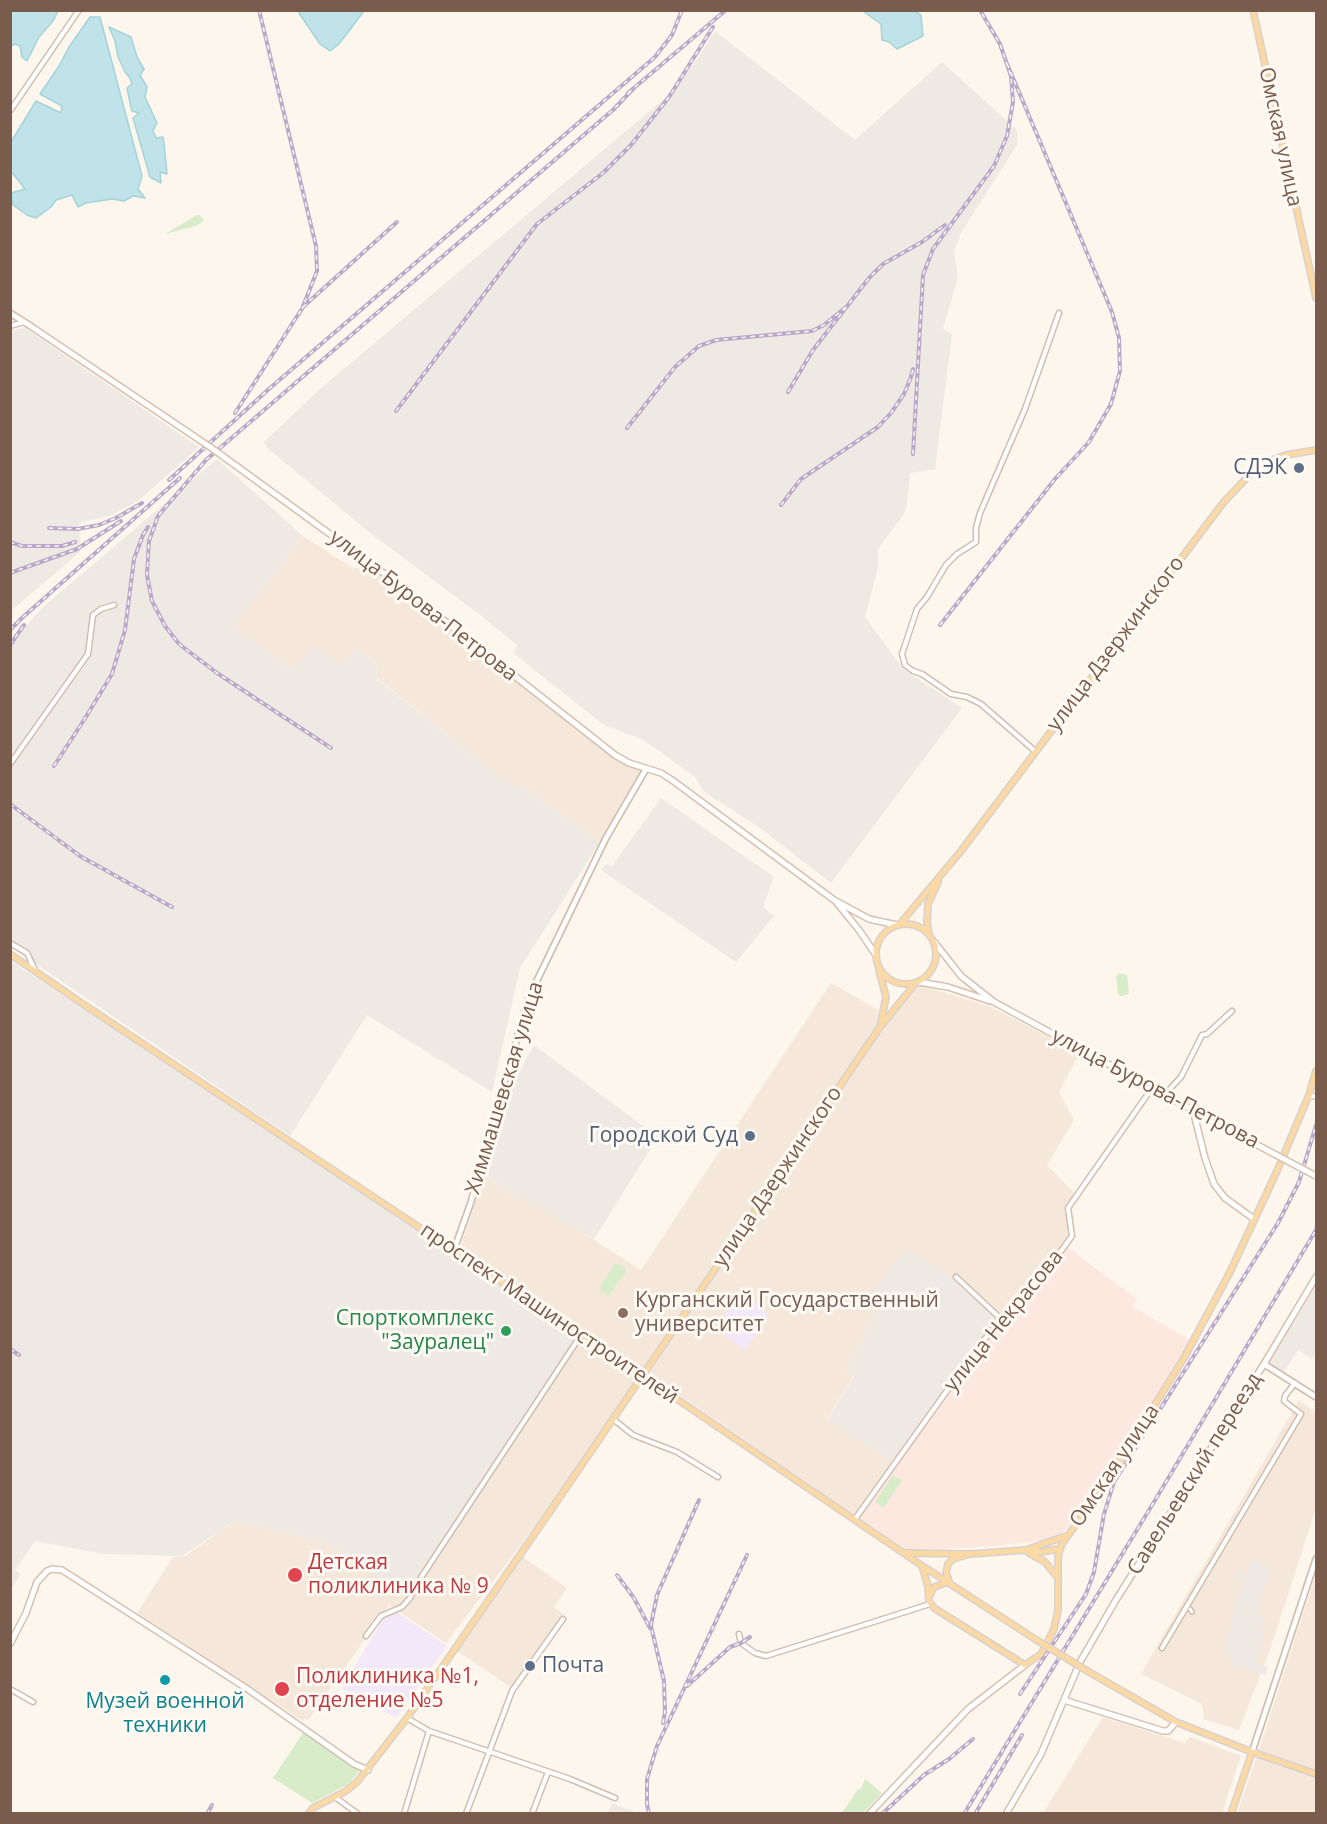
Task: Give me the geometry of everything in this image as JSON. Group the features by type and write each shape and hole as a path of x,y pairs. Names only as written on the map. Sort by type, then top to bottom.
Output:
{"main road":[{"name":"Омская улица","path":"1253,10 1317,298"},
{"name":"улица Бурова-Петрова","path":"10,313 213,449 399,584 602,746 629,763 661,773 672,780 834,900 868,919 898,925"},
{"name":"улица Дзержинского","path":"898,925 941,875 1222,503 1255,469 1266,462 1286,455 1317,450"},
{"name":"улица Дзержинского","path":"929,934 928,904 941,875"},
{"name":"улица Бурова-Петрова","path":"834,900 876,955"},
{"path":"911,924 929,934 935,944 937,954 934,967 917,984 892,981 884,975 878,966 876,955 877,944 882,935 898,925 911,924"},
{"name":"улица Бурова-Петрова","path":"935,944 961,976 994,1002 1317,1176"},
{"name":"проспект Машиностроителей","path":"10,954 643,1376 921,1565 1035,1639 1176,1722 1252,1752 1317,1774"},
{"name":"улица Дзержинского","path":"878,966 886,997 880,1027"},
{"name":"улица Бурова-Петрова","path":"917,984 948,987 994,1002"},
{"name":"улица Дзержинского","path":"308,1814 318,1805 351,1787 368,1770 407,1718 880,1027 917,984"},
{"name":"Омская улица","path":"869,1814 959,1717 980,1698 1041,1654 1050,1639 1058,1610 1059,1549 1066,1536 1106,1483 1179,1368 1223,1287 1309,1095 1317,1071"},
{"path":"1193,1110 1214,1184 1226,1198 1254,1220"},
{"path":"1199,1131 1207,1117"},
{"name":"Савельевский переезд","path":"1006,1814 1041,1754 1075,1673 1116,1600 1317,1277"},
{"path":"1025,1550 1066,1536"},
{"path":"904,1553 971,1554 1025,1550 1041,1552 1059,1549"},
{"path":"1025,1550 1044,1563 1059,1580"},
{"path":"950,1583 946,1573 948,1564 953,1559 971,1554"},
{"path":"921,1565 926,1576 930,1604 1025,1665"},
{"path":"10,1644 26,1613 37,1582 42,1575 52,1569 57,1569 68,1573 246,1688 354,1764 368,1770"},
{"path":"929,1597 934,1587 944,1582 950,1583"},
{"path":"1064,1700 1150,1728 1168,1731 1176,1722"},
{"path":"1231,1814 1252,1752"}],"street":[{"path":"10,111 79,10"},
{"path":"1035,751 981,704 968,697 951,694 922,674 913,671 905,665 902,654 917,609 946,565 957,554 976,542 976,528 980,513 1025,408 1059,313"},
{"path":"10,326 27,324"},
{"path":"10,765 88,654 93,615 101,609 114,605"},
{"name":"Химмашевская улица","path":"454,1250 471,1203 528,999 606,837 646,769"},
{"path":"10,943 27,953 35,970"},
{"path":"1165,1094 1182,1077 1202,1035 1207,1034 1232,1011"},
{"name":"улица Некрасова","path":"855,1520 1001,1319 1042,1276 1072,1236 1068,1208 1152,1087"},
{"path":"1309,1095 1317,1097"},
{"path":"956,1277 1001,1319"},
{"path":"366,1636 381,1616 402,1607 410,1598 433,1559 581,1335"},
{"path":"1264,1364 1317,1397"},
{"path":"1162,1648 1301,1414 1284,1401 1295,1383"},
{"path":"612,1419 633,1434 677,1452 718,1478"},
{"path":"1252,1752 1317,1559"},
{"path":"739,1634 741,1643 755,1653 766,1656 930,1604"},
{"path":"466,1814 513,1691 564,1619"},
{"path":"10,1689 33,1702"},
{"path":"407,1718 429,1731 570,1779 615,1798"},
{"path":"404,1814 429,1731"},
{"path":"532,1814 548,1772"},
{"path":"335,1797 358,1814"}],"shaded area":[{"path":"715,31 855,140 942,62 1017,130 1017,145 961,233 954,251 958,277 943,329 952,334 935,469 910,473 904,514 878,549 878,568 865,617 904,670 962,708 831,883 760,828 703,791 695,777 665,755 639,738 604,725 513,653 518,646 374,536 267,448 264,442 320,389 670,94 685,70 689,71"},
{"path":"25,328 199,447 138,501 109,516 79,523 80,552 11,611 11,330"},
{"path":"217,459 303,536 233,626 291,670 314,645 341,665 358,648 376,663 377,679 509,784 525,788 600,842 520,968 492,1092 367,1015 290,1136 11,947 11,643 42,608"},
{"path":"303,536 351,567 379,572 589,739 626,765 643,771 600,842 525,788 509,785 377,678 376,663 358,648 342,665 291,670 232,626"},
{"path":"661,798 774,877 763,907 774,916 736,962 601,870 606,864 612,866"},
{"path":"11,961 578,1335 408,1596 326,1542 234,1521 182,1556 103,1554 35,1541 15,1570 21,1574 11,1590"},
{"path":"831,983 878,1010 877,1026 641,1372 460,1250 484,1174 519,1199 521,1196 571,1225 641,1270"},
{"path":"920,985 991,1007 1080,1053 1059,1092 1074,1120 1047,1165 1075,1194 1065,1209 1070,1235 1040,1276 995,1321 980,1301 958,1280 949,1277 879,1307 847,1371 854,1375 827,1419 894,1462 854,1515 649,1374 883,1026 914,988"},
{"path":"534,1045 658,1137 594,1239 521,1197 519,1199 484,1174 511,1087"},
{"path":"1067,1247 1137,1299 1132,1307 1190,1340 1183,1360 1093,1498 1063,1533 1047,1540 995,1546 906,1551 858,1518 980,1348 1001,1322 1043,1281"},
{"path":"907,1249 949,1277 958,1280 980,1301 995,1321 894,1462 827,1420 854,1376 847,1371 879,1307 870,1295"},
{"path":"1316,1286 1316,1353 1312,1359 1298,1350 1284,1372 1269,1363"},
{"path":"740,1288 769,1315 745,1350 715,1329"},
{"path":"578,1335 640,1375 582,1464 446,1643 389,1605 308,1720 305,1718 303,1721 137,1613 173,1557 184,1557 234,1521 326,1542 408,1595"},
{"path":"1299,1400 1316,1413 1316,1508 1270,1650 1239,1730 1204,1719 1202,1704 1141,1674"},
{"path":"523,1557 567,1588 554,1607 563,1614 512,1688 457,1651"},
{"path":"1251,1560 1271,1567 1256,1614 1264,1617 1259,1630 1264,1632 1255,1663 1268,1667 1266,1675 1232,1665 1225,1646 1244,1579 1233,1575 1235,1570 1246,1575"},
{"path":"1316,1574 1316,1813 1237,1814 1262,1741"},
{"path":"396,1612 447,1646 396,1718 342,1688 385,1616"},
{"path":"1103,1717 1184,1743 1190,1737 1241,1756 1222,1813 1043,1813"},
{"path":"612,1803 635,1812 636,1813 608,1813"}],"green space":[{"path":"200,215 204,221 196,226 165,234"},
{"path":"1119,973 1127,975 1129,993 1127,995 1118,994 1116,976"},
{"path":"618,1264 625,1268 626,1272 608,1296 600,1290 600,1287 614,1265"},
{"path":"893,1475 902,1481 883,1508 875,1502"},
{"path":"305,1730 360,1770 349,1784 312,1803 273,1778"},
{"path":"865,1779 882,1793 863,1813 842,1813 858,1789 861,1789"}],"water":[{"path":"11,10 58,11 53,21 39,37 27,61 22,57 20,46 15,44 11,46"},
{"path":"301,11 364,11 339,44 330,51 320,44 299,13"},
{"path":"863,11 914,11 921,15 923,36 897,49 889,42 882,40 881,24"},
{"path":"90,17 100,17 142,176 138,189 145,198 133,196 124,201 112,199 86,203 78,207 72,195 56,200 51,207 36,218 27,215 13,205 11,193 25,189 11,171 11,142 36,101 61,113 62,106 40,94"},
{"path":"109,27 131,37 137,57 144,69 140,75 147,87 145,97 157,123 153,131 156,138 163,137 164,143 167,174 160,172 161,183 150,177 133,118 139,113 132,111 127,88 132,84 118,57"}],"railway":[{"path":"259,10 316,246 317,271 302,309"},
{"path":"169,480 270,388 655,57 672,35 682,10"},
{"path":"628,93 726,10"},
{"path":"913,454 923,275 933,249 994,166 1007,136 1013,102 1011,76 1000,44 980,10"},
{"path":"396,411 537,224 603,173 631,145 669,97 713,27"},
{"path":"940,625 1055,479 1089,442 1111,404 1120,371 1119,338 1112,312 1005,59"},
{"path":"331,748 217,673 179,644 165,626 152,601 147,575 149,541 158,516 206,460 614,109 634,88"},
{"path":"235,413 303,307 397,222"},
{"path":"788,392 813,350 869,278 883,264 922,242 945,225"},
{"path":"627,428 675,367 699,346 716,340 812,331 824,325 846,307"},
{"path":"781,505 801,479 878,427 904,394 913,369"},
{"path":"10,630 180,478"},
{"path":"49,528 78,529 99,525 142,503"},
{"path":"10,573 77,549 121,521"},
{"path":"54,766 112,674 125,630 134,559 148,527"},
{"path":"10,542 22,546 62,546 75,542"},
{"path":"10,645 24,625"},
{"path":"10,804 80,856 172,907"},
{"path":"1020,1694 1086,1594 1094,1572 1104,1514 1114,1482 1278,1223 1299,1182 1316,1125"},
{"path":"964,1814 1316,1230"},
{"path":"10,1349 19,1355"},
{"path":"663,1723 664,1681 651,1626 657,1595 699,1500"},
{"path":"649,1814 647,1779 657,1746 747,1555"},
{"path":"617,1575 634,1598 650,1628"},
{"path":"687,1686 730,1647 750,1637"},
{"path":"975,1814 1022,1735"},
{"path":"882,1814 924,1775 949,1759 973,1739"},
{"path":"207,1814 212,1805"}],"place":[{"name":"СДЭК","path":"1299,468"},
{"name":"Городской Суд","path":"750,1136"},
{"name":"Курганский Государственный университет","path":"623,1313"},
{"name":"Спорткомплекс \"Зауралец\"","path":"506,1331"},
{"name":"Детская поликлиника № 9","path":"295,1575"},
{"name":"Почта","path":"530,1666"},
{"name":"Музей военной техники","path":"165,1680"},
{"name":"Поликлиника №1, отделение №5","path":"282,1689"}]}
